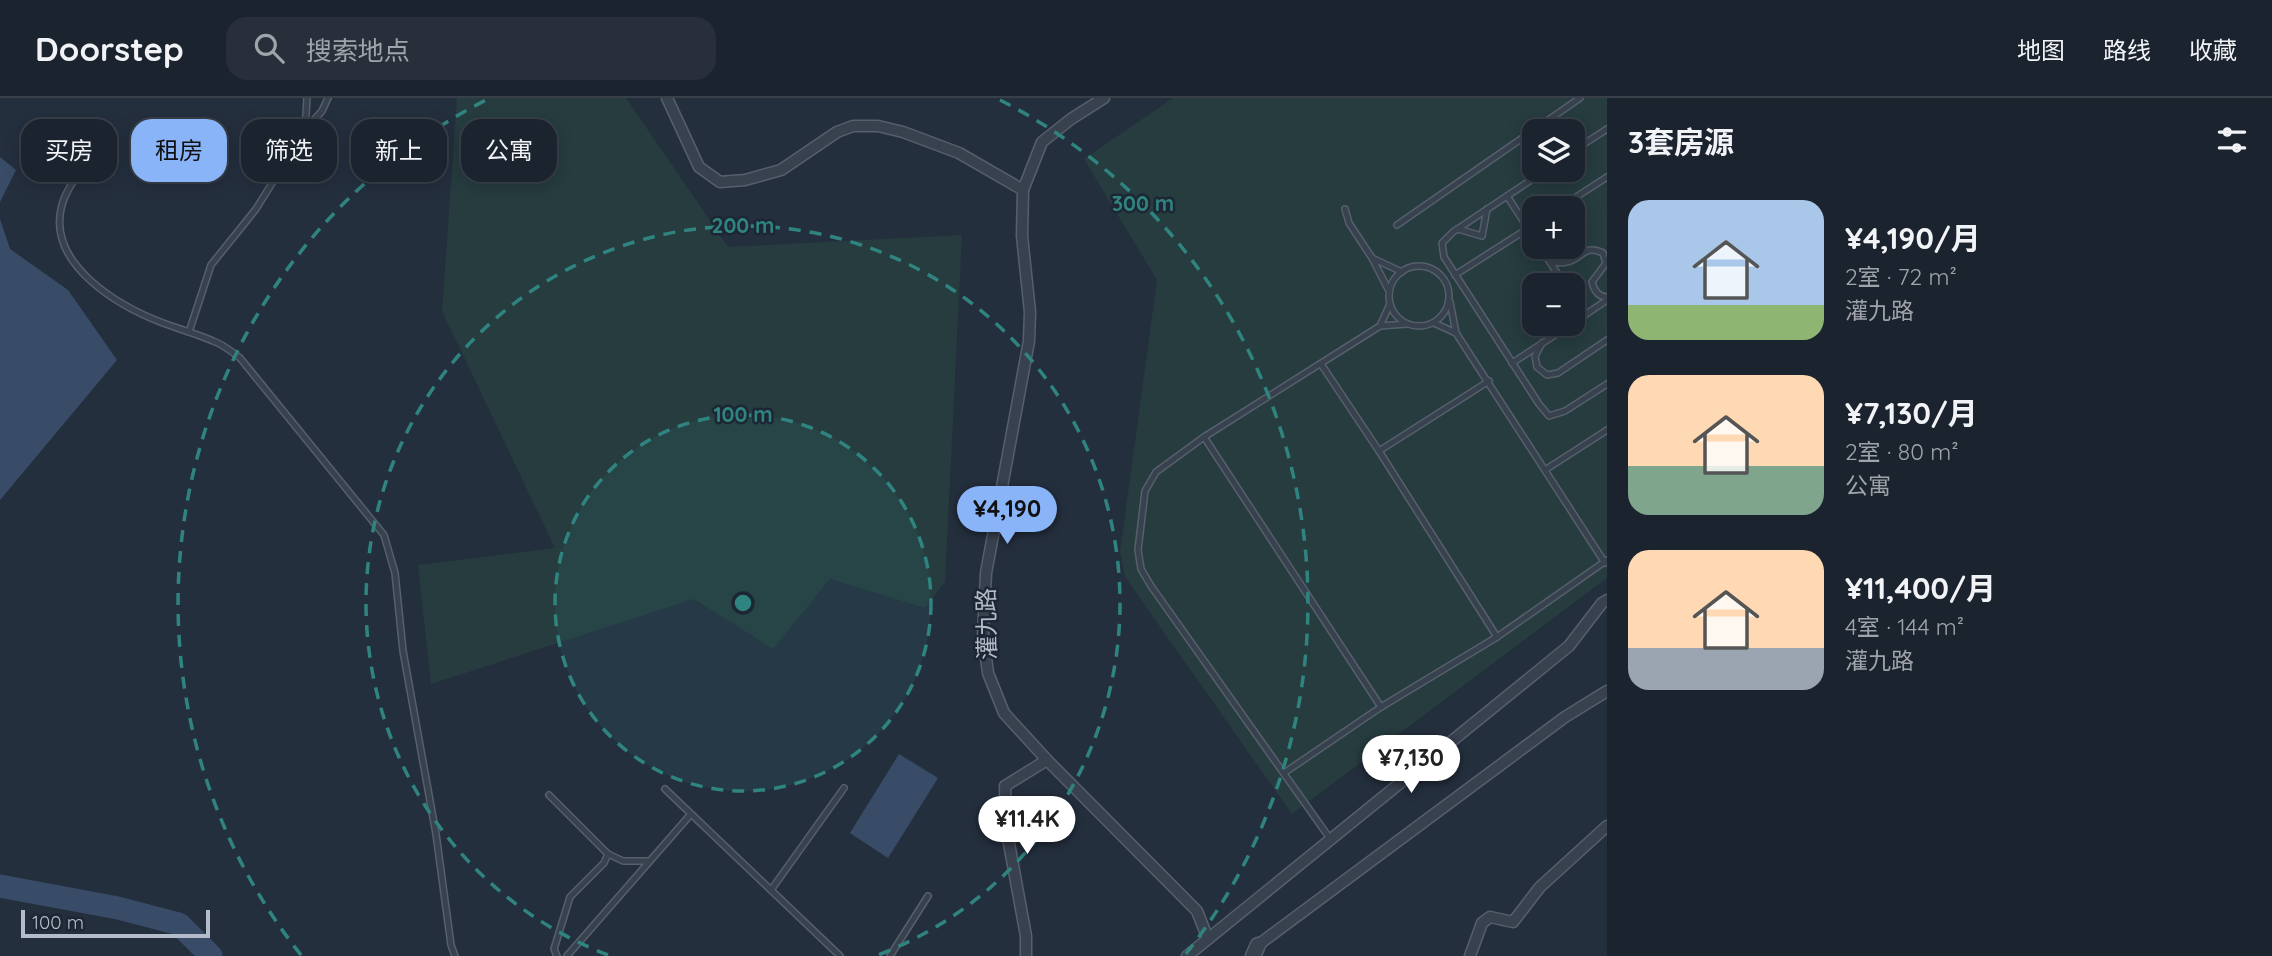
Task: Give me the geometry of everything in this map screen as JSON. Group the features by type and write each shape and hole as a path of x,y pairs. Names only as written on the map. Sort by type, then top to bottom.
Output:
{"street":[{"path":"667,98 698,167 720,182 745,180 781,170 837,132 853,126 878,126 903,132 959,153 1023,190"},
{"name":"灌九路","path":"1104,98 1070,119 1042,142 1023,190 1022,236 1030,312 1029,341 986,573 982,635 988,673 1004,713 1197,911 1209,939"},
{"path":"1187,956 1569,646 1607,600"},
{"path":"1255,950 1565,717 1607,691"},
{"path":"1026,956 1026,936 1006,827 1005,786 1047,760"},
{"path":"1470,956 1482,923 1490,918 1513,922 1540,887 1606,829"}],"lane":[{"path":"306,119 307,98"},
{"path":"314,119 328,98"},
{"path":"1397,225 1580,98"},
{"path":"1585,143 1607,129"},
{"path":"1578,196 1606,179"},
{"path":"74,182 61,208 59,232 69,258 87,278 114,298 160,322 216,341 240,358 384,535 395,573 403,651 436,835 451,945 456,956"},
{"path":"189,332 211,265 256,209 273,182"},
{"path":"1528,182 1457,229 1442,243 1444,257 1549,416 1565,411 1607,384"},
{"path":"1507,196 1522,219"},
{"path":"1345,209 1349,223 1390,291"},
{"path":"1457,229 1482,236 1487,209"},
{"path":"1455,275 1522,232"},
{"path":"1550,262 1568,262 1586,250 1595,249 1603,253 1606,263 1592,282 1595,291 1607,299 1585,315"},
{"path":"1372,258 1402,272"},
{"path":"1548,259 1557,273"},
{"path":"1284,773 1381,706 1497,637 1606,562 1456,333 1447,284 1436,270 1418,266 1402,272 1392,283 1390,304 1380,326"},
{"path":"1390,304 1399,319 1416,327 1434,323 1441,318 1450,301"},
{"path":"1434,323 1456,333"},
{"path":"1331,840 1141,569 1138,550 1145,492 1156,472 1204,436 1380,326 1407,324"},
{"path":"1512,363 1552,336"},
{"path":"1542,343 1535,356 1537,367 1547,374 1558,373 1607,340"},
{"path":"1321,364 1497,637"},
{"path":"1379,451 1489,381"},
{"path":"1545,470 1607,430"},
{"path":"1204,436 1381,706"},
{"path":"665,789 840,956"},
{"path":"771,890 844,789"},
{"path":"549,795 608,854 623,861 649,861"},
{"path":"567,956 691,814"},
{"path":"557,956 554,949 570,897 604,863 608,854"},
{"path":"890,956 928,896"}],"green space":[{"path":"457,98 626,98 728,247 962,235 945,582 925,608 830,579 773,649 694,599 431,684 418,565 555,548 442,311"},
{"path":"1173,98 1607,98 1607,578 1292,814 1125,577 1120,552 1157,280 1084,159"}],"water":[{"path":"0,157 16,170 0,202"},
{"path":"0,219 10,249 68,290 117,360 0,500"},
{"path":"899,754 938,778 888,858 850,833"}],"waterway":[{"path":"0,886 118,908 179,924 211,956"}]}
